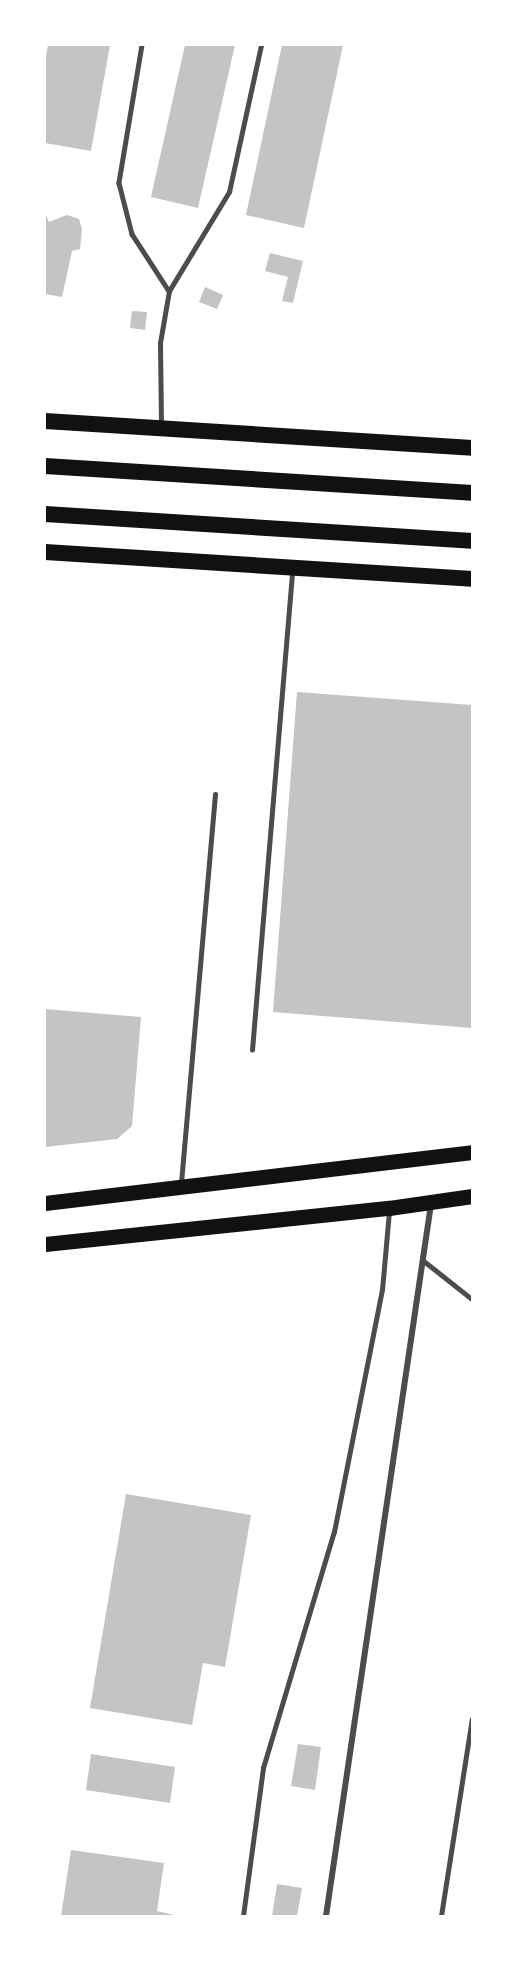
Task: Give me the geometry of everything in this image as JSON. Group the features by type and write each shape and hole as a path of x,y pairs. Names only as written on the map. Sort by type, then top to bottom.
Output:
{"highway":[{"path":"45,421 472,448"},
{"path":"45,466 472,493"},
{"path":"45,514 472,541"},
{"path":"45,552 472,579"}],"main road":[{"path":"45,1203 180,1189 472,1152"},
{"path":"45,1244 389,1208 472,1196"}],"street":[{"path":"326,1916 431,1203"}],"lane":[{"path":"142,45 119,183 132,234 169,291"},
{"path":"161,428 160,343 169,291 229,192 261,45"},
{"path":"252,1050 292,569"},
{"path":"180,1189 215,794"},
{"path":"243,1916 263,1768 334,1532 382,1290 389,1208"},
{"path":"424,1261 472,1299"},
{"path":"441,1916 472,1719"}],"building":[{"path":"48,45 110,45 91,151 45,143 45,61"},
{"path":"185,45 235,45 198,208 151,197"},
{"path":"282,45 343,45 304,228 246,215"},
{"path":"45,213 49,222 67,215 79,219 82,229 80,249 72,251 62,297 45,294"},
{"path":"270,253 303,261 293,303 282,301 288,277 265,271"},
{"path":"205,287 223,295 217,309 199,302"},
{"path":"132,311 147,312 145,330 130,328"},
{"path":"297,692 472,705 472,1028 273,1012"},
{"path":"45,1009 141,1017 132,1126 117,1139 45,1147"},
{"path":"126,1494 251,1515 225,1667 203,1663 192,1725 90,1708"},
{"path":"298,1744 321,1747 315,1790 291,1786"},
{"path":"91,1754 175,1767 170,1803 86,1790"},
{"path":"71,1850 164,1863 157,1911 178,1916 61,1916"},
{"path":"277,1884 302,1888 297,1916 272,1916"}]}
